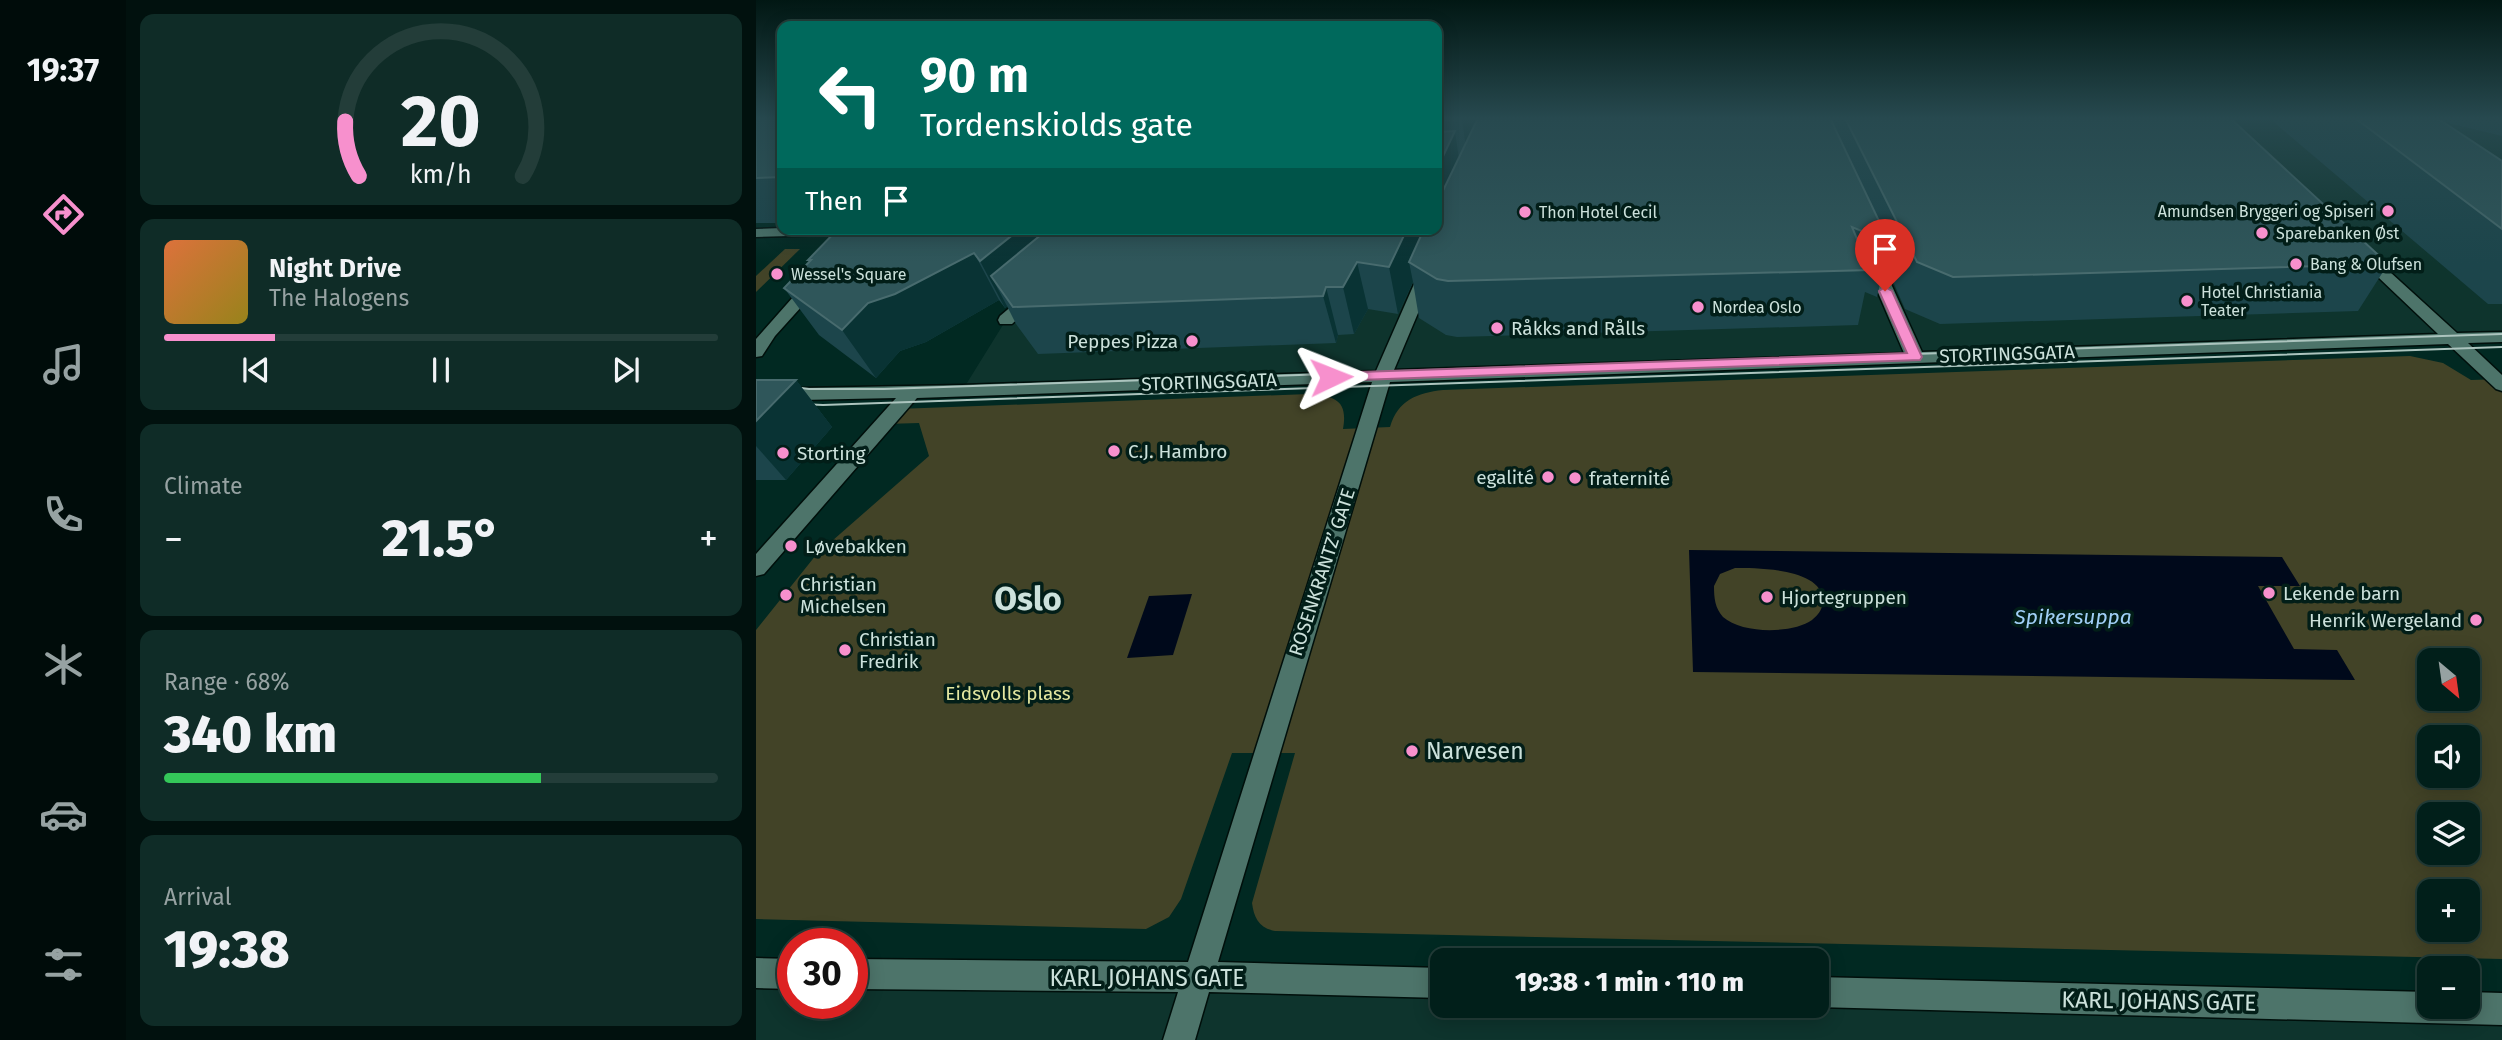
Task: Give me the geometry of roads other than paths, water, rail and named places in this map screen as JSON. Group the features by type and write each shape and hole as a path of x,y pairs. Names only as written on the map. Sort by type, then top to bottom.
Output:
{"street":[{"path":"756,233 777,232"},
{"path":"848,248 861,235"},
{"path":"1864,241 1915,357"},
{"path":"2352,243 2502,385"},
{"name":"ROSENKRANTZ’ GATE","path":"1179,1040 1383,375 1435,256"},
{"path":"756,352 769,333 823,275"},
{"path":"1006,320 1047,284"},
{"name":"STORTINGSGATA","path":"758,389 801,394 912,393 2502,337"},
{"path":"756,568 912,393"},
{"path":"756,973 777,974"},
{"name":"KARL JOHANS GATE","path":"868,974 1317,978 1430,983"},
{"name":"KARL JOHANS GATE","path":"1829,992 2502,1010"}],"water":[{"name":"Spikersuppa","path":"1689,550 2282,557 2300,586 2258,586 2294,649 2337,650 2355,680 1693,672","holes":["1735,568 1773,570 1802,576 1813,582 1820,591 1823,602 1821,610 1803,625 1780,630 1754,629 1731,623 1718,610 1714,586 1720,574"]},
{"path":"1192,594 1173,655 1127,658 1149,596"}],"tram line":[{"path":"756,382 809,389 884,389 2502,334"},
{"path":"756,402 823,405 2502,347"}],"place":[{"name":"Amundsen Bryggeri og Spiseri","path":"2388,211"},
{"name":"Thon Hotel Cecil","path":"1525,212"},
{"name":"Sparebanken Øst","path":"2262,233"},
{"name":"Bang & Olufsen","path":"2296,264"},
{"name":"Wessel's Square","path":"777,274"},
{"name":"Hotel Christiania Teater","path":"2187,301"},
{"name":"Nordea Oslo","path":"1698,307"},
{"name":"Råkks and Rålls","path":"1497,328"},
{"name":"Peppes Pizza","path":"1192,341"},
{"name":"C.J. Hambro","path":"1114,451"},
{"name":"Storting","path":"783,453"},
{"name":"egalité","path":"1548,477"},
{"name":"fraternité","path":"1575,478"},
{"name":"Løvebakken","path":"791,546"},
{"name":"Lekende barn","path":"2269,593"},
{"name":"Christian Michelsen","path":"786,595"},
{"name":"Hjortegruppen","path":"1767,597"},
{"name":"Henrik Wergeland","path":"2476,620"},
{"name":"Christian Fredrik","path":"845,650"},
{"name":"Narvesen","path":"1412,751"}],"district":[{"name":"Oslo","path":"1028,599"}],"park label":[{"name":"Eidsvolls plass","path":"1008,693"}]}
